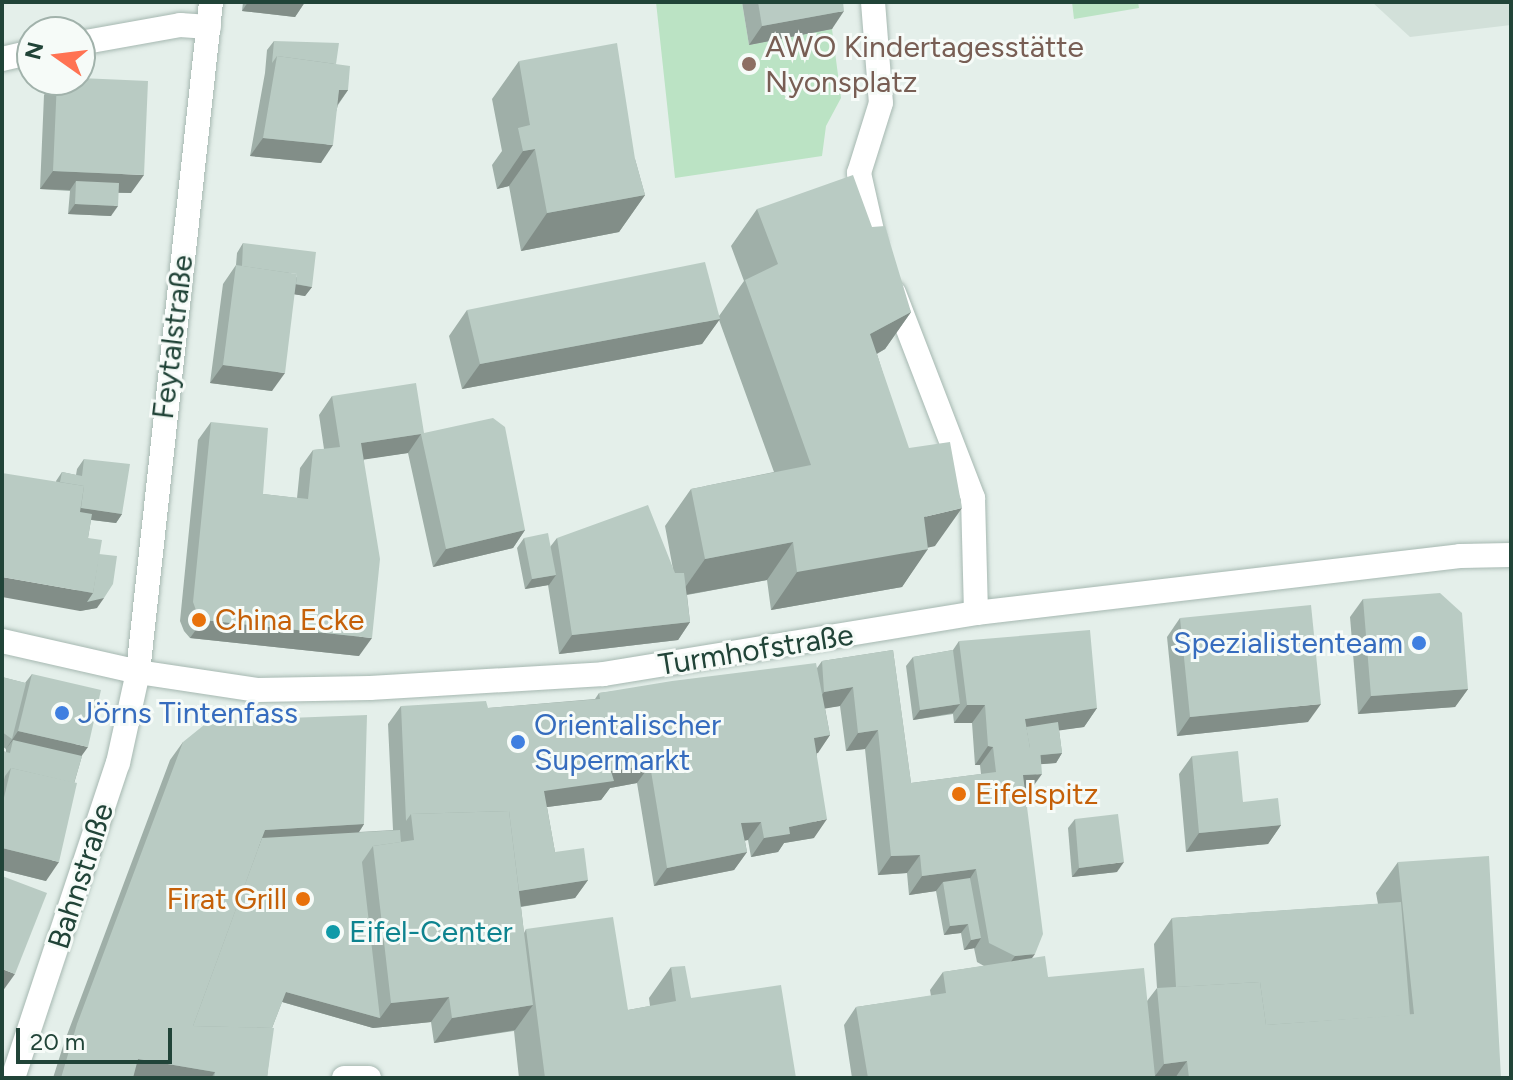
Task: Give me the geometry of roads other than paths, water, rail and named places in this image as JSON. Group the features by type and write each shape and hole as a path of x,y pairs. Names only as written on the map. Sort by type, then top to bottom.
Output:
{"street":[{"name":"Feytalstraße","path":"138,672 211,2"},
{"path":"873,2 881,103 859,173 872,238 973,498 976,613"},
{"path":"96,40 180,25 209,27"},
{"name":"Turmhofstraße","path":"2,641 138,672 257,690 604,674 976,613 1448,557 1511,555"},
{"name":"Bahnstraße","path":"13,1078 118,763 138,672"},
{"path":"344,1078 369,1078"}],"place":[{"name":"AWO Kindertagesstätte Nyonsplatz","path":"749,64"},
{"name":"China Ecke","path":"199,620"},
{"name":"Spezialistenteam","path":"1419,643"},
{"name":"Jörns Tintenfass","path":"62,713"},
{"name":"Orientalischer Supermarkt","path":"518,742"},
{"name":"Eifelspitz","path":"959,794"},
{"name":"Firat Grill","path":"303,899"},
{"name":"Eifel-Center","path":"333,932"}]}
